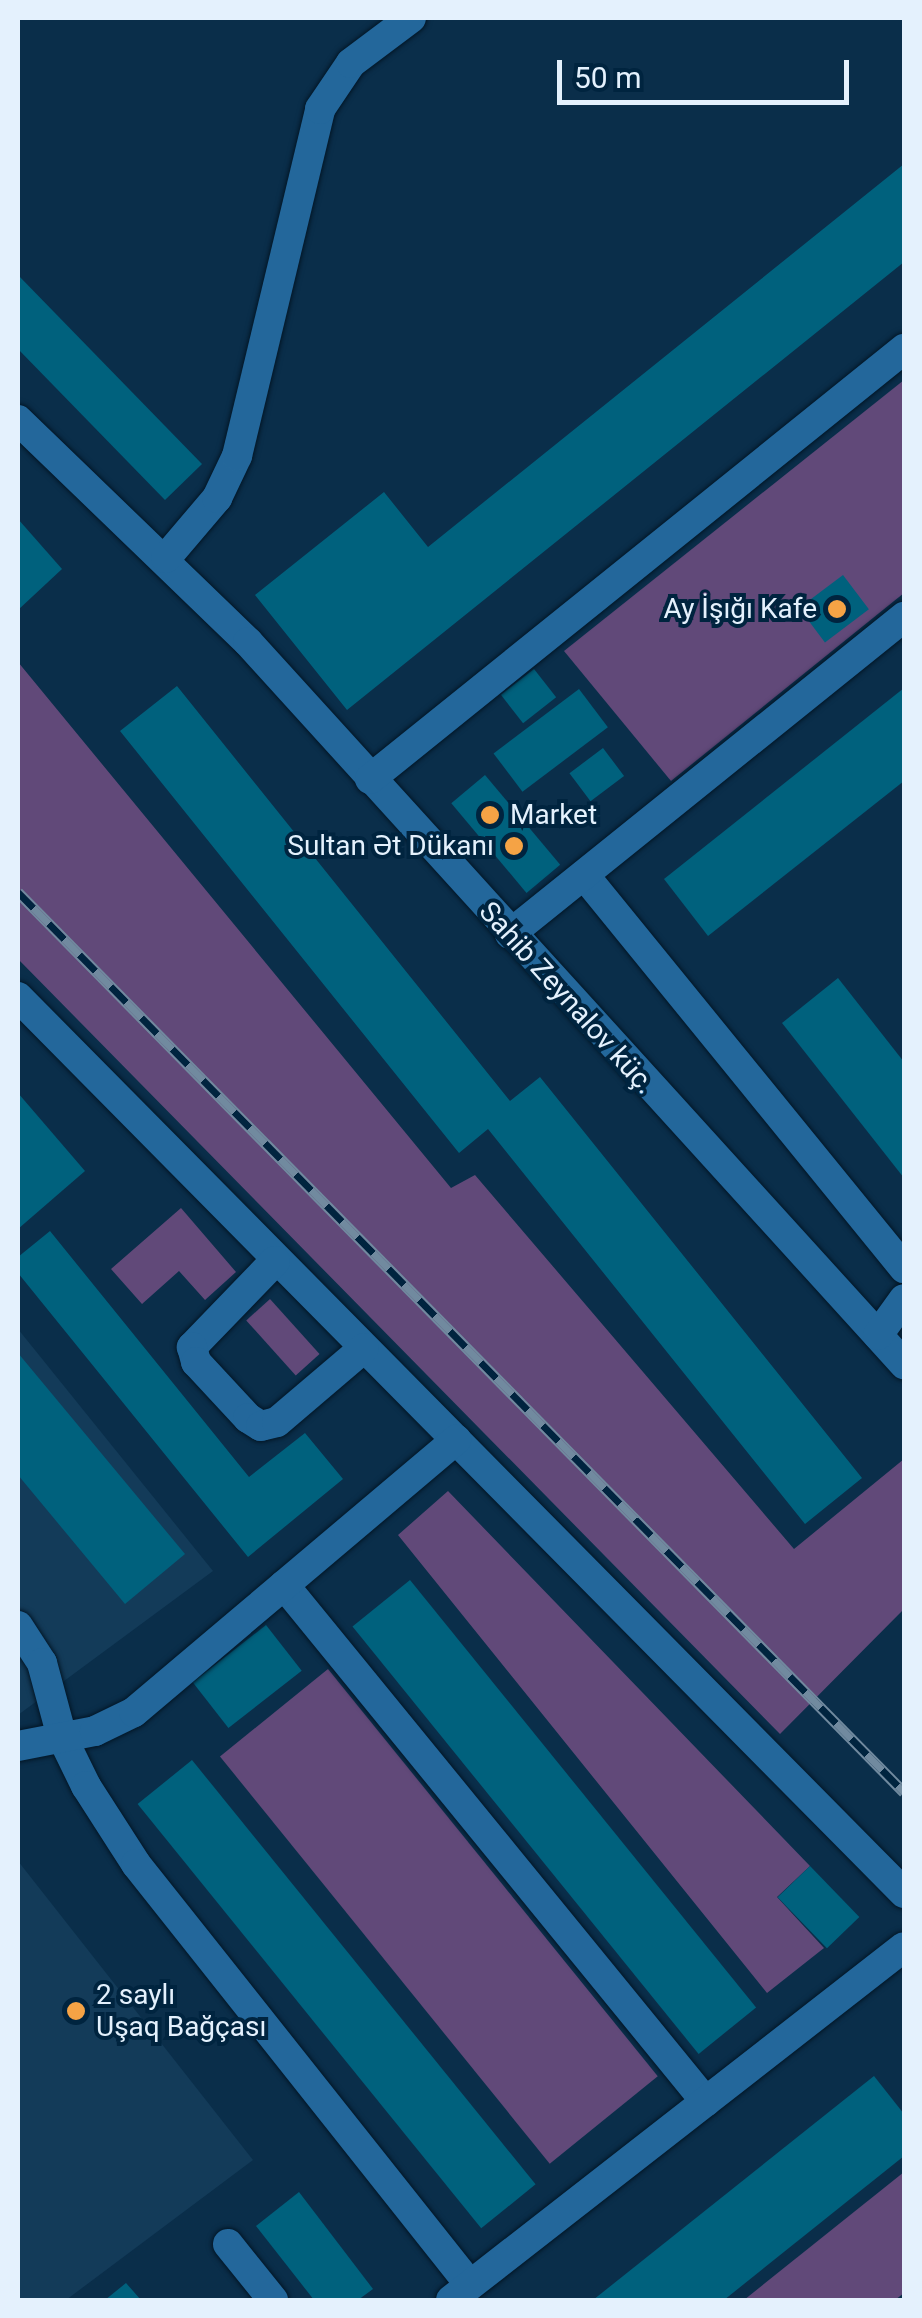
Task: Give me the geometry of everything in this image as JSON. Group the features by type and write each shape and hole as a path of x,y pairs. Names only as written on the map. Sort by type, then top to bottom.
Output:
{"street":[{"path":"166,558 217,498 238,456 320,109 351,63 411,18"},
{"path":"370,779 904,349"},
{"name":"Sahib Zeynalov küç.","path":"18,420 166,558 904,1364"},
{"path":"510,934 904,617"},
{"path":"584,875 904,1268"},
{"path":"18,997 904,1893"},
{"path":"275,1260 192,1347 196,1362 248,1418 262,1426 276,1422 364,1348"},
{"path":"878,1334 904,1299"},
{"path":"18,1746 95,1731 134,1712 456,1440"},
{"path":"284,1585 706,2102"},
{"path":"18,1626 42,1663 62,1737 136,1864 460,2293 904,1947"},
{"path":"228,2244 273,2300"}],"shaded area":[{"path":"904,380 904,593 671,781 564,651"},
{"path":"18,662 451,1188 475,1175 794,1549 904,1459 904,1609 780,1734 18,959"},
{"path":"181,1208 236,1272 205,1300 179,1271 142,1304 111,1269"},
{"path":"270,1299 320,1354 296,1375 246,1320"},
{"path":"18,1329 213,1571 18,1715"},
{"path":"448,1491 810,1866 777,1897 824,1948 767,1993 398,1535"},
{"path":"328,1669 658,2076 550,2164 220,1756"},
{"name":"2 saylı Uşaq Bağçası","path":"18,1861 253,2160 66,2300 18,2300"},
{"path":"904,2172 904,2293 895,2300 744,2300"}],"building":[{"path":"904,164 904,262 347,710 255,595 384,492 428,547"},
{"path":"18,275 202,464 165,500 18,349"},
{"path":"18,519 62,569 18,610"},
{"path":"843,575 869,609 825,642 799,608"},
{"path":"534,669 556,697 523,723 501,695"},
{"path":"177,686 510,1101 540,1077 862,1478 805,1524 488,1129 459,1153 120,731"},
{"path":"904,688 904,781 708,936 664,879"},
{"path":"579,689 608,727 522,792 494,753"},
{"path":"603,748 624,776 591,801 569,773"},
{"path":"485,775 560,865 527,893 451,803"},
{"path":"838,978 904,1062 904,1178 782,1023"},
{"path":"18,1093 85,1171 18,1229"},
{"path":"50,1231 249,1477 305,1433 343,1479 248,1557 18,1273 18,1257"},
{"path":"18,1353 185,1554 125,1604 18,1475"},
{"path":"410,1580 756,2007 699,2054 352,1627"},
{"path":"266,1625 302,1671 228,1728 193,1682"},
{"path":"192,1760 536,2184 481,2228 138,1804"},
{"path":"810,1866 859,1917 827,1948 778,1897"},
{"path":"874,2076 904,2114 904,2156 724,2300 593,2300"},
{"path":"299,2192 373,2289 358,2300 314,2300 256,2226"},
{"path":"126,2283 141,2300 105,2300"}],"railway":[{"path":"18,892 904,1792"}],"place":[{"name":"Ay İşığı Kafe","path":"837,609"},
{"name":"Market","path":"490,815"},
{"name":"Sultan Ət Dükanı","path":"514,846"},
{"name":"2 saylı Uşaq Bağçası","path":"76,2011"}]}
